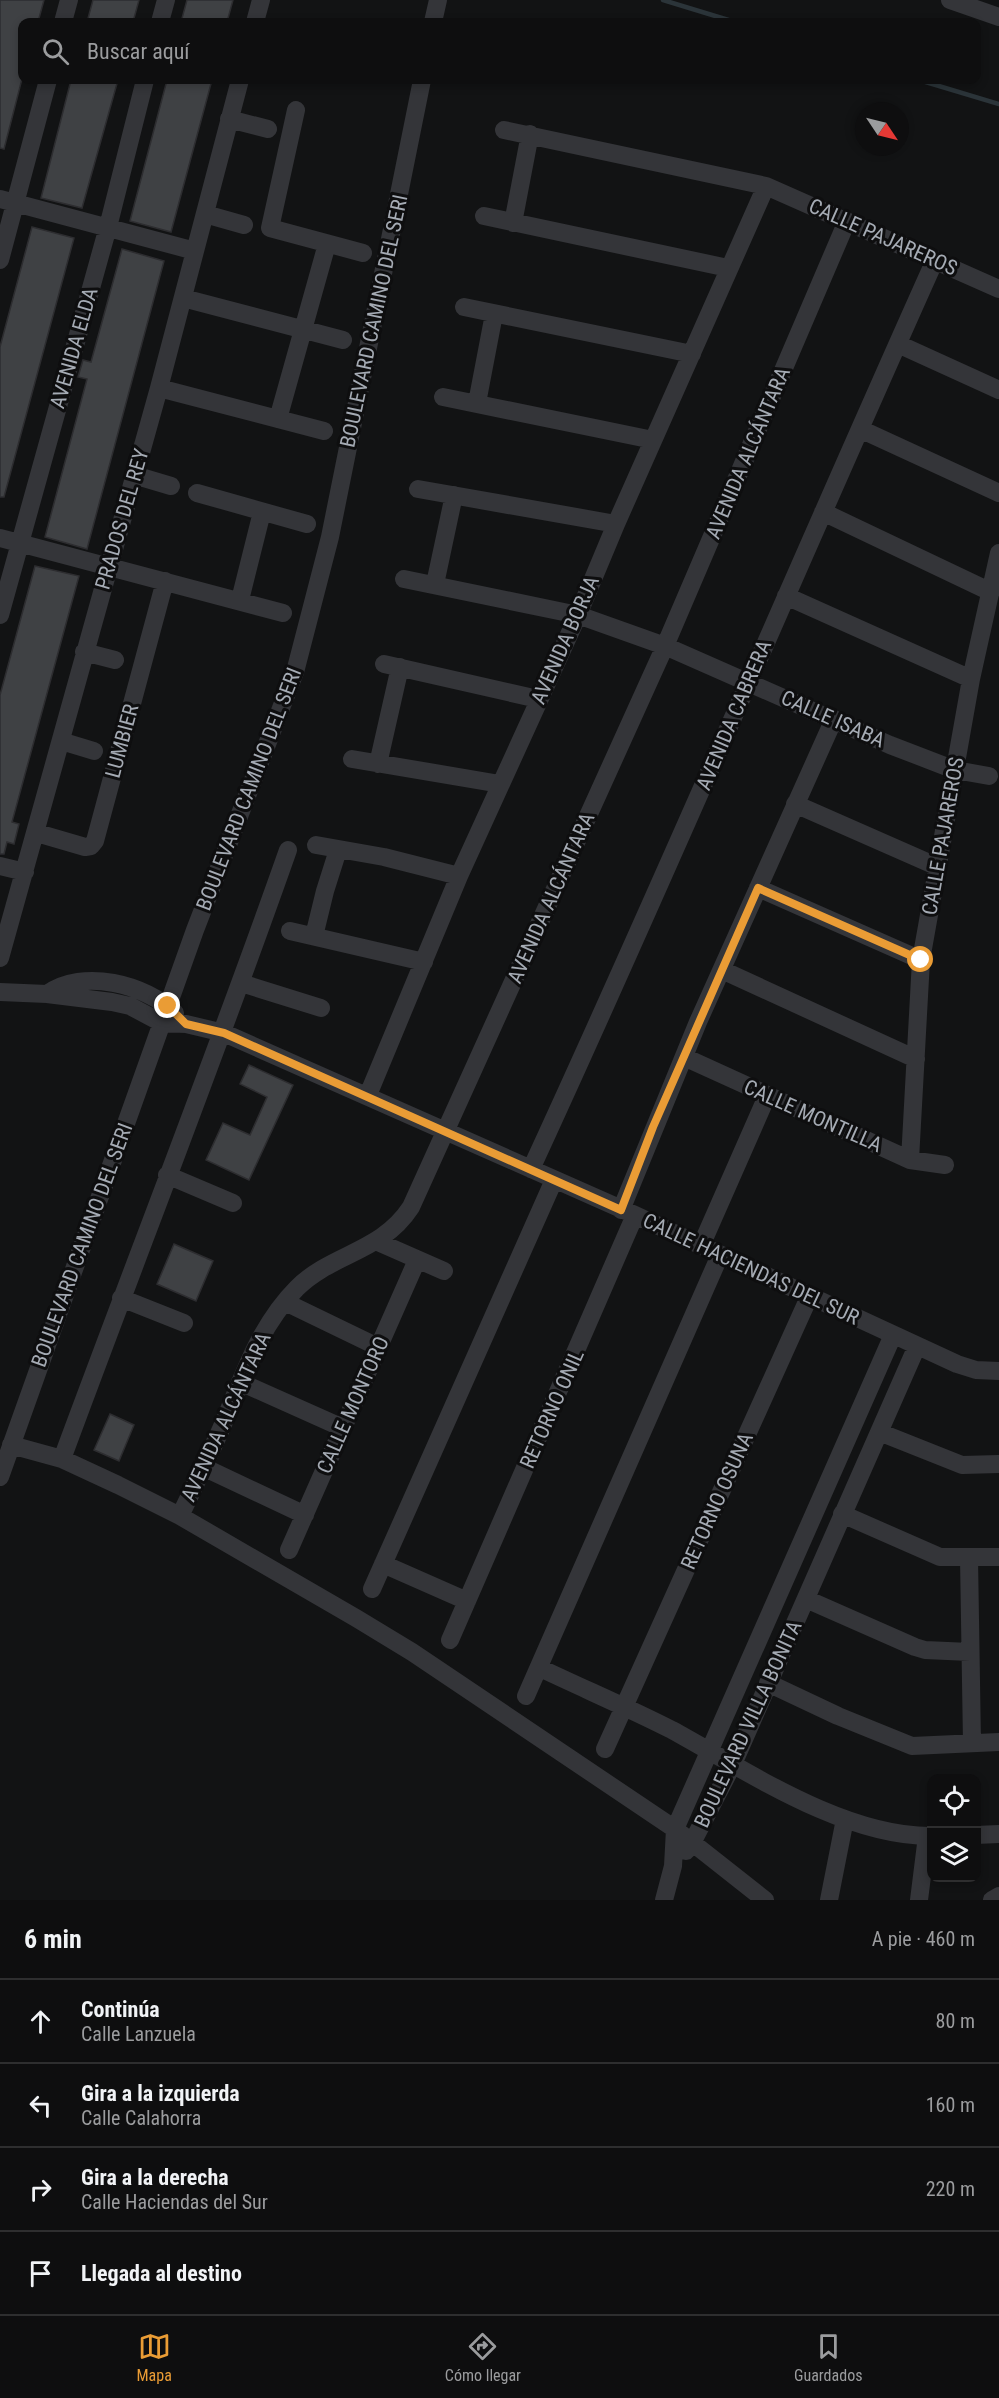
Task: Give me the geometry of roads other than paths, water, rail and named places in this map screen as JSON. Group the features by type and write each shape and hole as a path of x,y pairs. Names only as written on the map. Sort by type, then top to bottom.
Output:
{"street":[{"path":"64,18 69,0"},
{"path":"161,18 166,0"},
{"path":"256,18 261,0"},
{"path":"434,18 438,0"},
{"path":"950,0 999,17"},
{"path":"0,260 8,201 47,84"},
{"name":"AVENIDA ELDA","path":"0,615 108,227 145,84"},
{"name":"PRADOS DEL REY","path":"0,958 37,833 84,652 159,388 239,84"},
{"name":"BOULEVARD CAMINO DEL SERI","path":"0,1477 165,1015 230,837 291,683 309,626 349,444 421,84"},
{"path":"296,110 270,228 363,253"},
{"path":"229,119 268,129"},
{"name":"CALLE PAJAREROS","path":"504,130 766,186 999,289"},
{"path":"513,223 530,134"},
{"name":"AVENIDA BORJA","path":"368,1095 459,876 578,615 728,268 766,186"},
{"path":"8,201 195,251"},
{"path":"206,214 244,225"},
{"path":"484,216 728,268"},
{"name":"AVENIDA ALCÁNTARA","path":"180,1516 256,1346 273,1316 309,1279 378,1242 400,1224 411,1207 665,646 847,221"},
{"path":"278,419 327,244"},
{"name":"AVENIDA CABRERA","path":"531,1169 643,928 748,682 935,260"},
{"path":"183,298 343,340"},
{"path":"464,307 692,354"},
{"path":"477,403 494,314"},
{"path":"898,344 999,390"},
{"path":"159,388 324,431"},
{"path":"443,397 653,440"},
{"path":"860,429 999,493"},
{"path":"134,475 171,486"},
{"path":"418,489 616,524"},
{"path":"197,493 307,524"},
{"path":"435,584 454,495"},
{"path":"240,600 262,512"},
{"path":"823,512 991,592"},
{"path":"0,538 283,613"},
{"name":"CALLE PAJAREROS","path":"910,1160 921,960 971,679 999,553"},
{"name":"CALLE ISABA","path":"404,579 578,615 665,646 955,770 989,776"},
{"name":"LUMBIER","path":"37,833 85,847 95,842 165,581"},
{"path":"786,596 971,679"},
{"path":"84,652 115,660"},
{"path":"378,764 392,666 538,699"},
{"name":"RETORNO ONIL","path":"450,1640 628,1212 684,1057 834,719"},
{"path":"61,741 94,751"},
{"path":"352,759 500,784"},
{"path":"795,804 936,866"},
{"path":"316,845 384,857 459,876"},
{"path":"62,1459 166,1175 224,1033 288,850"},
{"path":"314,936 338,850"},
{"path":"0,866 25,872"},
{"path":"758,888 921,960"},
{"path":"290,931 424,962"},
{"path":"722,970 916,1059"},
{"name":"CALLE HACIENDAS DEL SUR","path":"0,992 47,994 69,982 110,983 149,995 165,1015 186,1024 224,1033 368,1095 957,1364 976,1370 999,1371"},
{"path":"241,983 321,1008"},
{"name":"CALLE MONTILLA","path":"684,1057 910,1160 945,1165"},
{"path":"700,1246 767,1096"},
{"path":"166,1175 233,1203"},
{"path":"372,1589 554,1180"},
{"path":"378,1242 444,1271"},
{"path":"526,1696 720,1255"},
{"name":"CALLE MONTORO","path":"290,1550 417,1260"},
{"name":"RETORNO OSUNA","path":"605,1749 810,1295"},
{"path":"121,1298 184,1323"},
{"path":"285,1302 378,1347"},
{"name":"BOULEVARD VILLA BONITA","path":"673,1866 675,1829 893,1335"},
{"name":"BOULEVARD VILLA BONITA","path":"673,1866 693,1841 733,1764 917,1346"},
{"path":"240,1382 343,1428"},
{"path":"879,1432 962,1465 999,1464"},
{"path":"11,1445 62,1459 180,1516 412,1652 693,1841 765,1900"},
{"path":"203,1467 304,1515"},
{"path":"843,1514 940,1557 999,1557"},
{"path":"969,1558 972,1743"},
{"path":"383,1564 467,1601"},
{"path":"806,1599 915,1647 925,1650 970,1652"},
{"path":"540,1668 624,1707 845,1819 883,1831 927,1836"},
{"path":"768,1683 903,1744 912,1746 999,1742"},
{"path":"832,1900 845,1819"},
{"path":"981,1835 999,1834"},
{"path":"919,1900 927,1849"},
{"path":"664,1900 673,1866"},
{"path":"992,1900 999,1896"}],"waterway":[{"path":"663,0 722,18"},
{"path":"932,84 999,104"}]}
